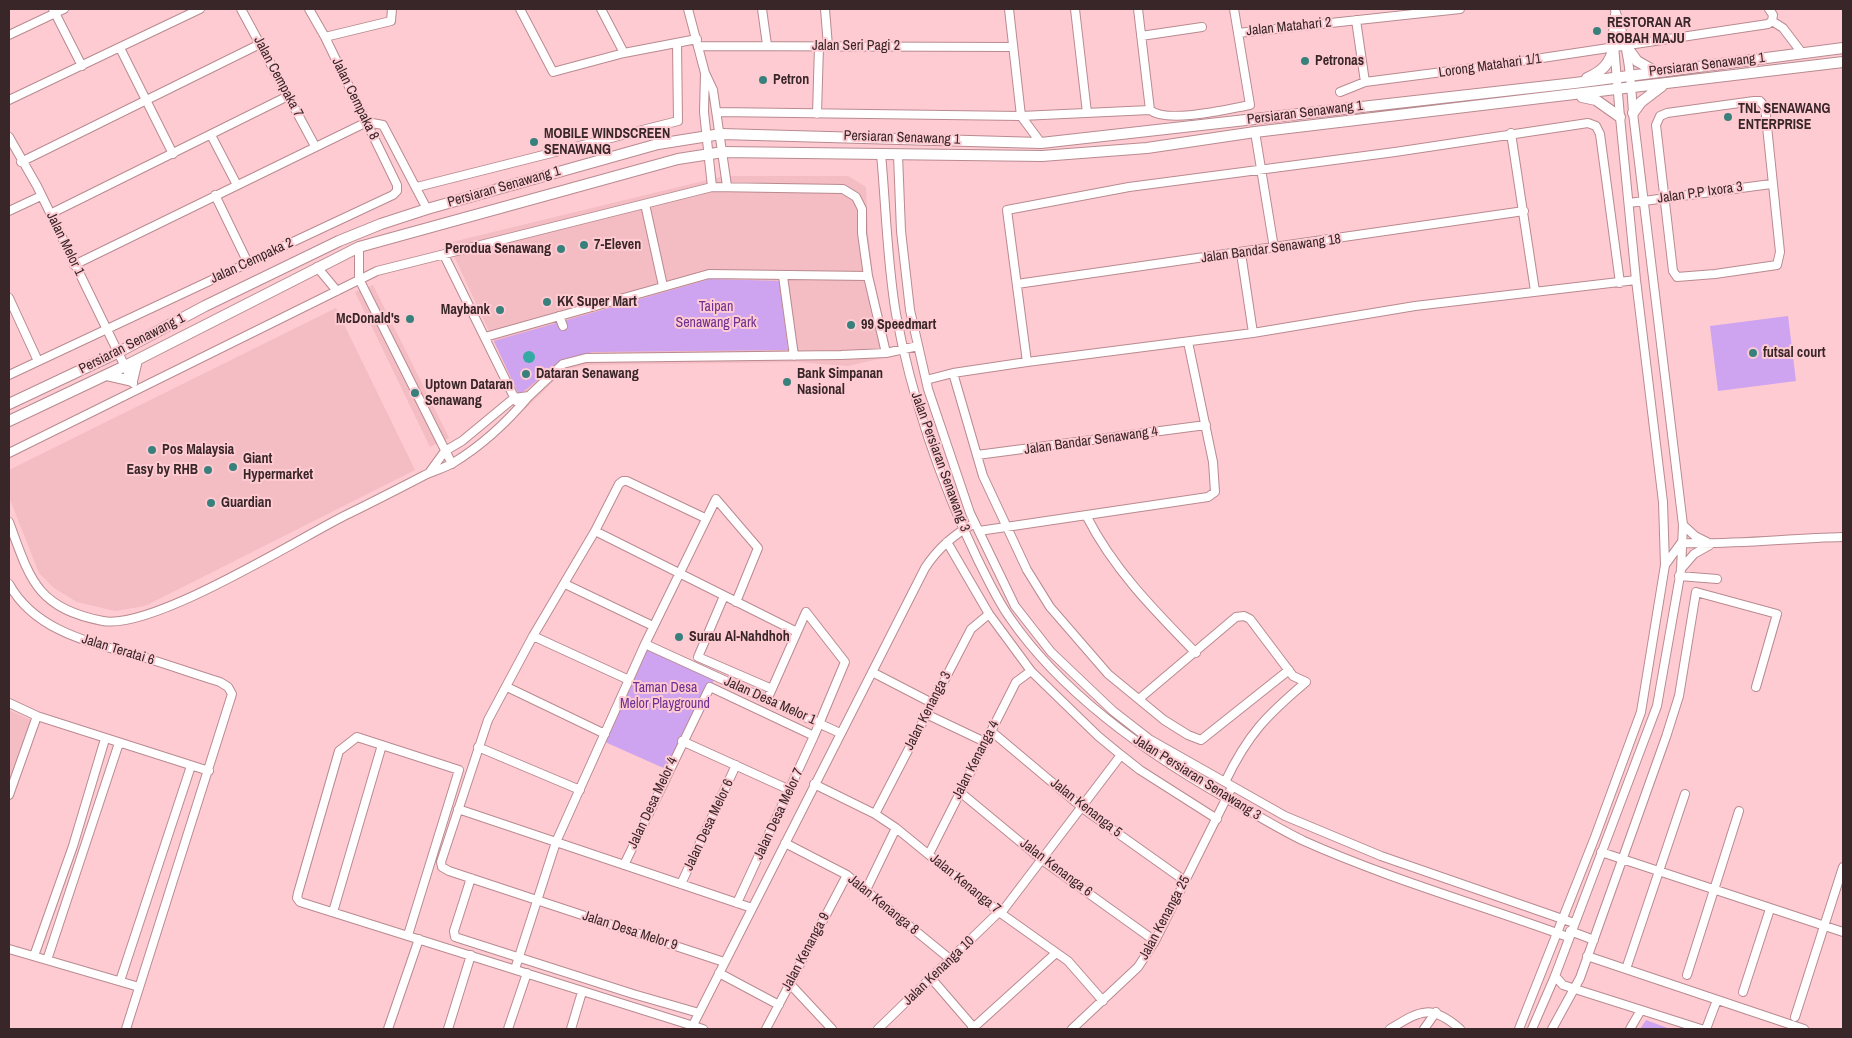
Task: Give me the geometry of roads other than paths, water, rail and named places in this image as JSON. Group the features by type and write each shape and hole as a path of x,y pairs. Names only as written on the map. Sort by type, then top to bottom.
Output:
{"main road":[{"path":"1626,46 1638,61 1656,72"},
{"path":"1580,82 1599,73 1609,63 1614,48"},
{"name":"Persiaran Senawang 1","path":"9,404 117,353 205,306 339,242 427,209 658,144 721,134 1041,143 1617,78 1843,48"},
{"name":"Persiaran Senawang 1","path":"9,421 138,360 359,247 678,159 723,152 1042,156 1146,148 1255,132 1631,89 1843,62"},
{"path":"1633,113 1649,95 1665,84"},
{"path":"1577,95 1596,100 1620,117"},
{"path":"105,374 132,381 138,360"}],"street":[{"path":"9,35 54,11 64,9"},
{"path":"9,100 200,9"},
{"name":"Jalan Cempaka 7","path":"241,9 315,146"},
{"name":"Jalan Cempaka 8","path":"309,9 326,37 397,185 397,190"},
{"path":"326,37 391,21 392,9"},
{"name":"Jalan Seri Pagi 2","path":"520,9 553,72 624,53 677,43 1013,47"},
{"path":"601,9 624,53"},
{"path":"688,9 718,112 727,186"},
{"path":"762,9 767,45"},
{"path":"825,9 828,46"},
{"path":"1009,9 1021,116 1041,143"},
{"path":"1075,9 1087,113"},
{"path":"1138,9 1150,110"},
{"path":"718,112 1021,116 1150,110 1156,114 1170,116 1250,105 1234,9"},
{"name":"Jalan Matahari 2","path":"1238,32 1460,9"},
{"path":"1769,9 1773,15 1772,21 1783,28 1802,54"},
{"path":"1532,1029 1555,976 1569,934 1656,706 1680,573 1683,525 1643,201 1630,75 1626,46 1615,10"},
{"path":"1519,1029 1595,837 1645,700 1665,565 1663,502 1636,280 1620,117 1614,48 1615,10"},
{"path":"54,11 82,66"},
{"path":"1356,20 1365,82"},
{"name":"Lorong Matahari 1/1","path":"1340,92 1365,82 1614,48 1768,24 1772,21"},
{"path":"1141,36 1202,27"},
{"path":"417,187 678,121 677,43"},
{"path":"21,162 260,44"},
{"path":"817,114 819,46"},
{"path":"120,48 173,154"},
{"path":"706,73 703,90 712,187"},
{"path":"50,214 288,96"},
{"path":"1760,101 1765,108 1772,184 1780,252 1777,265 1677,277 1673,271 1656,125 1660,116 1667,113 1760,101"},
{"path":"74,264 367,122 383,125 427,209"},
{"path":"1027,362 1007,210 1129,186 1395,152 1511,133 1588,123 1596,126 1600,134 1620,282"},
{"path":"1255,132 1274,248"},
{"path":"1511,133 1536,291"},
{"path":"211,135 237,185"},
{"name":"Jalan Melor 1","path":"9,138 41,196 137,391"},
{"name":"Jalan Persiaran Senawang 3","path":"880,154 896,313 914,393 963,529 995,595 1010,619 1038,653 1088,702 1144,747 1227,799 1301,839 1329,852 1556,932 1594,940"},
{"name":"Jalan Persiaran Senawang 3","path":"898,155 902,241 910,310 926,380 975,523 1015,606 1051,652 1113,711 1149,738 1285,816 1339,840 1574,923"},
{"name":"Jalan P.P Ixora 3","path":"1629,202 1772,184"},
{"path":"9,453 377,271 712,187 843,189 856,197 862,209 862,233 868,276 886,353"},
{"name":"Jalan Cempaka 2","path":"9,375 393,195 397,190"},
{"path":"9,211 41,196"},
{"path":"214,196 248,263"},
{"path":"645,204 663,286"},
{"name":"Jalan Bandar Senawang 18","path":"1017,284 1524,211"},
{"path":"359,247 359,279 452,464"},
{"path":"1241,253 1253,333"},
{"path":"444,255 514,398 521,407"},
{"path":"317,267 337,292"},
{"path":"485,337 709,274 868,276"},
{"path":"783,276 794,356"},
{"path":"926,380 953,373 1253,333 1415,306 1636,280"},
{"path":"9,298 38,361"},
{"path":"559,316 562,326"},
{"path":"979,531 1087,517 1208,497 1215,492 1213,462 1188,342"},
{"path":"9,522 32,582 50,601 76,613 105,621 127,621 156,613 198,593 427,474 452,464 475,448 521,407 563,364 586,358 886,353 918,346"},
{"path":"953,373 983,476 1027,570 1050,607 1108,674 1164,720 1188,735 1201,740 1289,670"},
{"path":"427,474 445,451 462,441 514,398 530,396"},
{"name":"Jalan Bandar Senawang 4","path":"976,456 1206,425"},
{"path":"704,518 622,480 565,584 533,636 488,720 458,809 752,908"},
{"path":"515,969 536,899 556,842 653,626 681,574 713,501 719,500 758,548 736,602"},
{"path":"1087,517 1099,541 1118,568 1196,653"},
{"path":"693,1025 925,568 936,550 963,529 975,523"},
{"path":"1683,525 1695,536 1712,544"},
{"path":"595,531 797,632 767,700"},
{"path":"1681,543 1712,544 1843,537"},
{"path":"947,542 989,614 1031,671 1098,736 1121,755 1217,819"},
{"path":"1665,565 1681,543"},
{"path":"1680,573 1694,554 1712,544"},
{"path":"1680,573 1717,578"},
{"name":"Jalan Teratai 6","path":"9,584 30,612 56,629 90,642 220,682 228,687 232,694 231,702 209,771"},
{"path":"565,584 653,626"},
{"path":"1552,1029 1575,990 1623,860 1679,696 1696,592 1777,614 1756,687"},
{"path":"724,596 698,657 772,689"},
{"name":"Jalan Desa Melor 7","path":"737,903 820,724 845,662 806,612 797,632"},
{"name":"Jalan Kenanga 3","path":"875,814 970,629 989,614"},
{"path":"1139,699 1196,653 1236,617 1244,616 1250,619 1293,676 1306,682 1276,707 1252,734 1224,782"},
{"path":"533,636 629,680"},
{"name":"Jalan Desa Melor 1","path":"645,644 840,733"},
{"name":"Jalan Kenanga 4","path":"929,854 1016,682 1031,671"},
{"path":"872,672 932,703"},
{"path":"507,687 605,734"},
{"name":"Jalan Desa Melor 4","path":"624,865 682,741 710,687 814,736"},
{"path":"9,703 37,716 209,771 126,1029"},
{"path":"926,714 985,742"},
{"path":"9,795 37,716"},
{"name":"Jalan Kenanga 5","path":"991,731 1081,807 1185,881"},
{"path":"408,935 459,770 357,737 339,751 297,898 300,902 703,1029"},
{"path":"34,956 72,846 105,739"},
{"path":"682,741 790,790"},
{"path":"47,960 119,743"},
{"path":"333,912 382,745"},
{"path":"478,747 580,790"},
{"name":"Jalan Kenanga 10","path":"878,1029 1000,912 1042,860 1121,755"},
{"name":"Jalan Desa Melor 6","path":"681,884 736,765"},
{"path":"120,981 191,766"},
{"name":"Jalan Kenanga 7","path":"814,784 875,814 896,828 1000,912 1068,961 1103,1001"},
{"name":"Jalan Kenanga 25","path":"1072,1029 1138,968 1154,941 1232,787"},
{"name":"Jalan Kenanga 6","path":"960,792 1042,860 1154,941"},
{"path":"1626,970 1685,794"},
{"name":"Jalan Desa Melor 9","path":"458,809 441,862 442,867 724,962"},
{"path":"1688,975 1739,811"},
{"path":"866,890 896,828"},
{"name":"Jalan Kenanga 8","path":"785,843 847,875 950,959"},
{"path":"1601,852 1843,932"},
{"path":"1795,1017 1843,867"},
{"name":"Jalan Kenanga 9","path":"766,1029 847,875"},
{"path":"471,878 454,931 455,937 699,1013"},
{"path":"1743,992 1770,909"},
{"path":"388,1029 419,939"},
{"path":"9,949 140,987"},
{"path":"931,978 974,1029 1056,953"},
{"path":"448,1029 471,955"},
{"path":"1587,956 1804,1029"},
{"path":"508,1029 527,973"},
{"path":"719,973 779,1005"},
{"path":"1555,976 1563,984 1575,990 1641,1010 1682,1026 1701,1029"},
{"path":"790,984 832,1029"},
{"path":"570,1029 582,992"},
{"path":"1706,1029 1717,1000"},
{"path":"1630,1029 1641,1010"},
{"path":"1390,1029 1425,1011 1436,1012 1460,1029"},
{"path":"1424,1029 1436,1012"}],"water":[{"path":"527,351 531,351 535,357 531,363 527,363 523,359 523,355"}],"place":[{"name":"RESTORAN AR ROBAH MAJU","path":"1597,31"},
{"name":"Petronas","path":"1305,61"},
{"name":"Petron","path":"763,80"},
{"name":"TNL SENAWANG ENTERPRISE","path":"1728,117"},
{"name":"MOBILE WINDSCREEN SENAWANG","path":"534,142"},
{"name":"7-Eleven","path":"584,245"},
{"name":"Perodua Senawang","path":"561,249"},
{"name":"KK Super Mart","path":"547,302"},
{"name":"Maybank","path":"500,310"},
{"name":"McDonald's","path":"410,319"},
{"name":"99 Speedmart","path":"851,325"},
{"name":"futsal court","path":"1753,353"},
{"name":"Dataran Senawang","path":"526,374"},
{"name":"Bank Simpanan Nasional","path":"787,382"},
{"name":"Uptown Dataran Senawang","path":"415,393"},
{"name":"Pos Malaysia","path":"152,450"},
{"name":"Giant Hypermarket","path":"233,467"},
{"name":"Easy by RHB","path":"208,470"},
{"name":"Guardian","path":"211,503"},
{"name":"Surau Al-Nahdhoh","path":"679,637"}],"park label":[{"name":"Taipan Senawang Park","path":"716,316"},
{"name":"Taman Desa Melor Playground","path":"665,696"}]}
